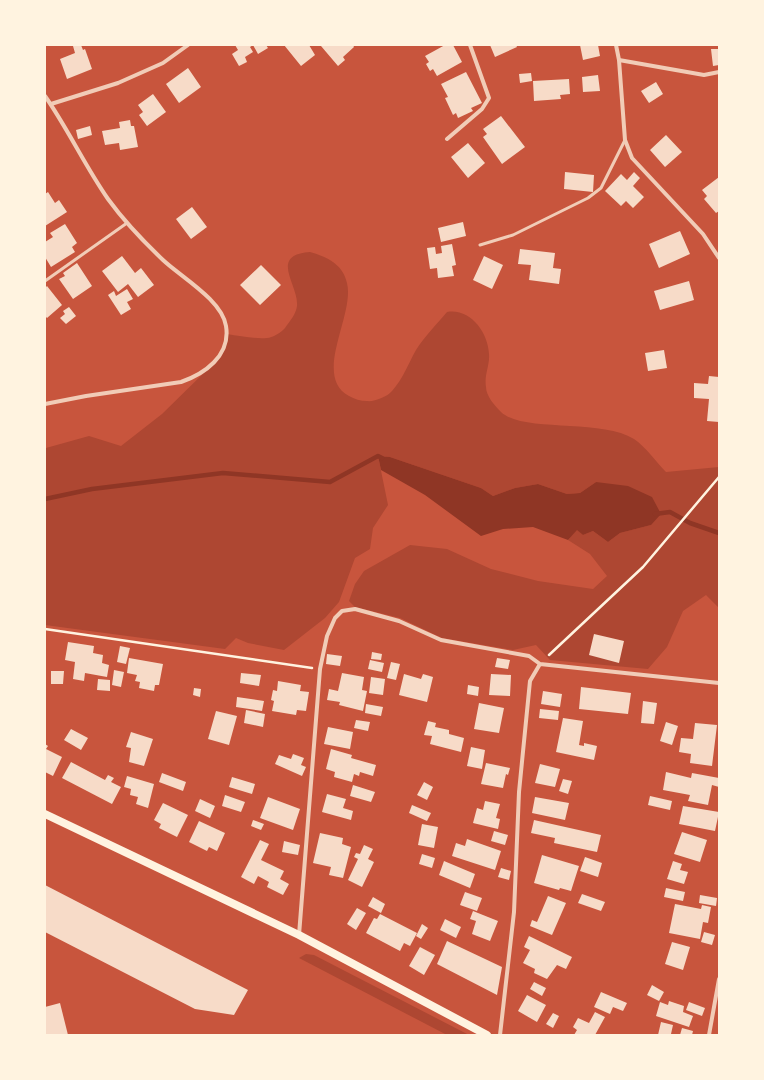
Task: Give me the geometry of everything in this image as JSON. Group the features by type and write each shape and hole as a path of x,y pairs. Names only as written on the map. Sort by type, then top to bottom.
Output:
{"main road":[{"path":"45,814 300,934 487,1035"}],"street":[{"path":"51,104 118,84 163,63 188,45"},
{"path":"447,139 482,109 489,98 470,45"},
{"path":"616,45 619,60 625,140 632,158 703,234 719,258"},
{"path":"619,60 704,75 719,72"},
{"path":"45,96 107,198 127,223 164,261 203,293 217,308 226,325 227,334 221,354 206,371 200,375 181,382 86,396 45,404"},
{"path":"300,934 320,669 327,636 335,618 342,611 355,609 399,621 441,640 529,656 540,664 719,683"},
{"path":"500,1035 514,912 519,792 530,681 540,664"},
{"path":"709,1035 719,979"}],"lane":[{"path":"480,246 513,235 588,198 601,188 625,140"},
{"path":"45,281 127,223"}],"path":[{"path":"540,664 643,567 719,477"},
{"path":"45,629 320,669"}],"shaded area":[{"path":"310,252 328,259 338,266 345,276 347,283 348,296 334,360 334,374 339,387 349,396 360,400 373,401 390,393 399,382 416,350 427,335 447,312 455,312 463,314 476,323 485,338 489,354 486,374 486,390 489,397 501,412 512,418 526,422 602,429 619,433 638,442 666,472 719,467 719,608 706,595 683,611 667,647 648,669 550,660 536,645 513,650 442,638 400,618 355,607 349,601 355,584 364,571 410,545 447,549 491,569 538,581 593,589 607,576 590,554 568,540 577,529 583,535 593,531 608,542 620,533 651,525 596,482 580,493 567,494 538,484 515,488 493,496 481,488 390,457 378,456 388,505 373,528 370,549 355,558 339,602 325,618 284,650 248,643 236,638 225,649 45,625 45,447 46,448 89,436 121,446 162,414 214,363 221,353 227,334 252,338 269,338 282,331 295,312 297,306 288,272 288,265 291,259 297,254"},
{"path":"378,456 390,457 481,488 493,496 515,488 538,484 567,494 580,493 596,482 628,486 652,497 661,514 651,525 620,533 608,542 593,531 583,535 577,530 568,540 533,527 503,529 481,536 425,495 381,470"},
{"path":"306,954 314,955 469,1035 447,1035 299,958"}],"building":[{"path":"74,45 81,45 83,50 85,49 92,69 67,79 60,59 75,53"},
{"path":"235,45 253,45 250,47 253,52 245,57 247,62 239,66 232,54 238,50"},
{"path":"253,45 266,45 268,48 258,54"},
{"path":"284,45 309,45 315,55 301,66"},
{"path":"353,45 354,47 343,57 345,60 338,66 321,46"},
{"path":"445,45 453,45 462,62 437,76 433,69 430,71 426,64 429,62 425,56"},
{"path":"490,45 516,45 517,47 495,57"},
{"path":"580,45 598,45 600,56 583,60"},
{"path":"711,49 719,49 719,65 713,66"},
{"path":"188,68 201,87 179,103 166,84"},
{"path":"466,72 482,103 471,108 473,111 458,118 456,113 453,115 445,98 448,97 441,84"},
{"path":"531,73 532,81 520,83 519,74"},
{"path":"598,75 600,91 583,92 582,77"},
{"path":"569,79 570,94 560,95 561,99 534,101 533,81"},
{"path":"656,82 663,94 649,103 641,91"},
{"path":"153,94 166,112 147,126 139,115 143,112 138,105"},
{"path":"501,116 525,147 502,164 483,137 487,134 483,129"},
{"path":"130,120 131,126 134,126 138,147 120,150 119,143 105,145 102,131 120,128 119,122"},
{"path":"90,126 92,135 78,139 76,130"},
{"path":"666,135 682,152 665,167 650,150"},
{"path":"468,143 485,163 468,178 451,157"},
{"path":"565,172 594,175 593,192 564,189"},
{"path":"634,172 640,178 633,186 644,197 633,208 626,201 621,206 605,191 621,174 627,180"},
{"path":"719,177 719,211 716,213 704,199 707,196 702,190"},
{"path":"48,192 55,203 59,200 67,212 45,226 45,194"},
{"path":"192,207 207,227 191,239 176,219"},
{"path":"463,222 466,236 441,242 438,228"},
{"path":"65,224 77,243 72,247 75,252 51,267 45,257 45,242 53,237 50,233"},
{"path":"680,231 690,254 659,268 649,244"},
{"path":"452,244 456,265 452,266 454,276 438,278 437,268 430,269 427,248 435,247 436,254 442,253 441,246"},
{"path":"520,249 555,253 553,268 561,269 559,284 529,280 531,265 518,264"},
{"path":"122,256 135,273 141,268 154,285 138,297 128,284 118,292 102,271"},
{"path":"484,256 503,265 492,289 473,280"},
{"path":"77,263 92,286 73,299 59,279 65,276 63,273"},
{"path":"261,265 281,285 260,305 240,285"},
{"path":"689,281 694,300 660,310 654,291"},
{"path":"47,286 62,305 47,318 45,316 45,288"},
{"path":"127,289 133,299 127,302 131,309 121,315 108,295 114,291 116,296"},
{"path":"69,307 76,316 66,324 60,318 65,314 63,311"},
{"path":"664,350 667,368 648,371 645,353"},
{"path":"709,376 719,377 719,422 707,421 709,399 694,398 694,383 708,384"},
{"path":"594,634 624,641 619,663 589,655"},
{"path":"68,642 94,646 93,653 103,655 102,663 109,665 107,677 85,673 84,681 73,679 75,662 65,660"},
{"path":"120,646 130,648 126,664 117,662"},
{"path":"372,652 382,654 381,660 371,659"},
{"path":"327,654 342,656 340,666 326,664"},
{"path":"129,658 163,664 159,685 155,685 154,691 139,688 140,682 135,681 137,675 127,673"},
{"path":"497,658 510,660 508,669 495,667"},
{"path":"370,660 384,663 382,672 368,669"},
{"path":"391,662 400,664 396,680 387,678"},
{"path":"114,670 124,672 121,687 112,685"},
{"path":"51,671 64,671 63,684 51,684"},
{"path":"241,673 261,675 259,686 240,683"},
{"path":"342,673 364,677 362,690 367,691 363,711 339,705 340,702 327,700 329,689 338,691"},
{"path":"404,674 421,679 423,674 433,677 427,702 399,695"},
{"path":"491,674 511,675 510,696 489,695"},
{"path":"371,677 385,679 383,695 369,693"},
{"path":"98,679 110,680 110,691 97,690"},
{"path":"278,681 301,685 300,691 309,692 306,711 297,710 296,715 272,711 274,701 271,700 273,690 277,691"},
{"path":"468,685 479,687 478,696 467,694"},
{"path":"581,687 631,693 628,714 579,709"},
{"path":"194,688 201,689 200,697 193,695"},
{"path":"543,691 562,694 560,707 541,704"},
{"path":"237,697 264,701 262,711 236,707"},
{"path":"643,701 657,703 654,724 641,723"},
{"path":"479,703 504,708 499,733 474,729"},
{"path":"366,704 383,707 381,716 365,713"},
{"path":"540,709 559,711 558,720 539,718"},
{"path":"246,710 265,714 263,727 244,723"},
{"path":"216,711 237,716 229,745 208,739"},
{"path":"563,718 583,721 579,745 584,746 584,743 597,746 594,760 556,752"},
{"path":"356,720 370,722 368,731 354,728"},
{"path":"428,721 436,723 435,727 449,730 449,734 464,738 461,752 430,744 432,736 424,735"},
{"path":"666,722 678,726 672,745 660,741"},
{"path":"695,723 717,725 712,766 690,763 691,754 679,752 681,738 693,739"},
{"path":"328,727 353,732 350,749 324,744"},
{"path":"71,729 88,738 81,750 64,740"},
{"path":"131,732 153,739 144,766 129,762 131,748 126,747"},
{"path":"45,744 48,746 46,749 62,757 53,776 45,772"},
{"path":"471,747 485,750 482,769 467,766"},
{"path":"331,749 352,755 351,758 376,765 373,776 360,772 359,776 354,774 352,782 334,777 335,772 326,769"},
{"path":"293,754 304,758 301,765 306,767 302,776 275,764 279,755 291,759"},
{"path":"71,762 105,780 108,775 114,778 111,782 121,787 112,804 62,778"},
{"path":"486,763 510,768 508,775 506,774 503,788 481,784"},
{"path":"540,764 560,769 555,787 535,783"},
{"path":"666,772 691,778 692,773 719,778 719,787 712,785 708,805 688,801 690,795 663,790"},
{"path":"162,773 186,782 183,791 159,782"},
{"path":"127,776 154,784 148,808 136,804 138,797 130,795 131,789 124,787"},
{"path":"232,777 255,784 252,794 229,787"},
{"path":"563,779 572,781 568,794 559,791"},
{"path":"424,782 433,787 427,800 417,795"},
{"path":"353,785 375,792 371,802 350,796"},
{"path":"327,794 346,799 343,808 353,811 351,820 322,812"},
{"path":"225,795 245,802 241,812 222,806"},
{"path":"650,796 672,801 670,810 648,805"},
{"path":"268,797 300,809 293,830 260,818"},
{"path":"535,797 569,803 565,820 532,813"},
{"path":"200,799 215,806 210,818 195,811"},
{"path":"485,801 500,804 496,818 500,819 498,829 473,823 477,808 483,810"},
{"path":"163,803 188,815 177,837 159,828 161,824 154,820"},
{"path":"412,805 431,813 427,821 409,813"},
{"path":"683,806 719,812 715,831 679,824"},
{"path":"253,820 264,824 261,830 251,826"},
{"path":"534,820 601,835 597,852 554,843 555,838 531,833"},
{"path":"199,821 225,833 217,851 209,847 207,851 189,842"},
{"path":"422,824 438,827 434,848 418,845"},
{"path":"494,831 508,835 505,845 491,841"},
{"path":"682,832 707,840 700,862 674,854"},
{"path":"320,833 343,838 342,844 351,847 343,878 329,875 331,867 313,863"},
{"path":"467,839 501,851 495,870 452,856 456,843 465,846"},
{"path":"260,840 269,844 261,860 284,871 280,879 289,884 283,895 267,887 269,882 258,876 254,884 241,877"},
{"path":"284,841 300,845 298,855 282,852"},
{"path":"364,845 373,849 368,859 374,862 362,887 348,880 358,859 354,857 356,853 360,854"},
{"path":"422,854 435,858 432,868 419,864"},
{"path":"542,855 579,866 571,891 560,888 559,890 534,883"},
{"path":"585,857 602,863 598,877 580,871"},
{"path":"444,861 475,874 470,888 439,875"},
{"path":"673,861 682,864 680,870 688,872 684,884 667,879"},
{"path":"501,868 511,871 509,880 498,877"},
{"path":"45,885 248,990 234,1015 195,1009 45,932"},
{"path":"666,888 685,892 683,901 664,897"},
{"path":"465,892 482,898 477,911 460,905"},
{"path":"582,894 605,902 601,911 578,903"},
{"path":"700,895 717,898 716,906 699,903"},
{"path":"548,896 566,903 552,935 530,926 532,920 537,922"},
{"path":"373,897 385,904 381,913 368,906"},
{"path":"675,904 701,909 702,905 711,907 708,923 703,922 700,939 669,933"},
{"path":"357,908 366,913 356,930 347,924"},
{"path":"473,911 498,921 490,941 472,934 476,921 470,919"},
{"path":"380,914 417,933 410,946 404,943 400,951 366,933 374,918 377,919"},
{"path":"445,919 461,927 456,938 440,930"},
{"path":"422,924 428,928 421,939 416,936"},
{"path":"704,932 715,935 712,945 701,942"},
{"path":"529,936 572,957 566,969 557,965 547,979 534,973 535,969 523,963 530,950 524,947"},
{"path":"447,941 502,967 497,995 437,964"},
{"path":"672,942 690,947 683,970 665,964"},
{"path":"420,947 435,955 424,975 409,966"},
{"path":"534,982 546,988 542,996 530,989"},
{"path":"652,985 664,992 659,1001 647,995"},
{"path":"601,992 627,1003 623,1011 613,1007 610,1014 594,1007"},
{"path":"527,995 546,1005 537,1022 518,1011"},
{"path":"669,1001 684,1006 683,1012 693,1016 689,1027 656,1016 660,1002 668,1005"},
{"path":"689,1002 705,1008 702,1016 686,1010"},
{"path":"60,1003 68,1035 45,1035 45,1007"},
{"path":"595,1012 605,1017 595,1035 574,1035 577,1030 573,1027 578,1018 589,1023"},
{"path":"553,1013 559,1016 553,1028 546,1024"},
{"path":"661,1022 673,1025 671,1034 675,1035 658,1035"},
{"path":"682,1028 693,1031 692,1035 680,1035"}],"waterway":[{"path":"45,499 92,489 223,473 330,482 378,456 382,458"},
{"path":"655,514 670,512 690,523 719,533"}]}
